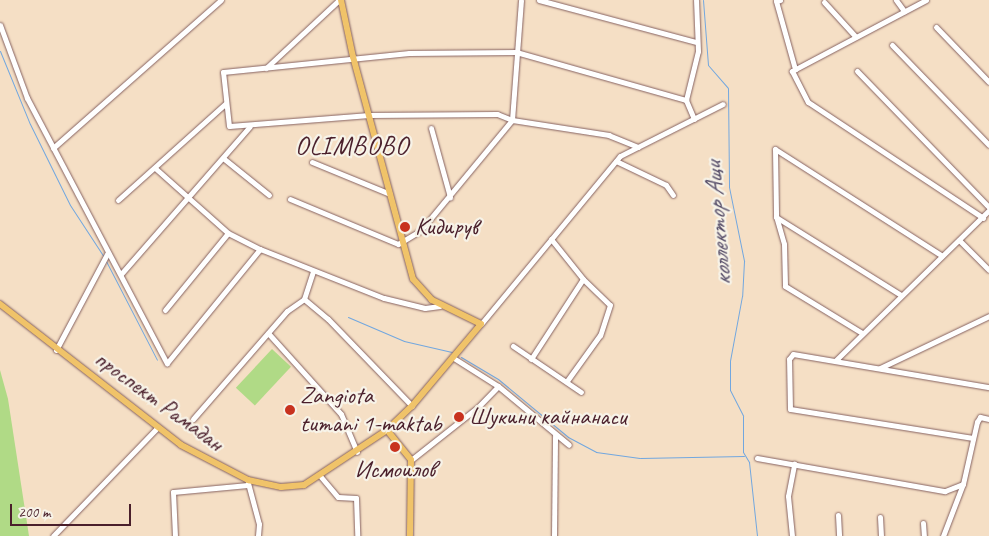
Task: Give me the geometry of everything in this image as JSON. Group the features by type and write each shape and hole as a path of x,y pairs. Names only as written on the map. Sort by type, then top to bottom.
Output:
{"main road":[{"path":"340,0 353,57 414,279 424,293 440,306 481,324"},
{"name":"проспект Рамадан","path":"0,304 56,350 196,455 248,482 292,488 321,477 386,430 412,406 481,324"},
{"path":"386,430 411,460 410,536"}],"street":[{"path":"53,148 221,0"},
{"path":"266,68 340,0"},
{"path":"290,199 398,244 403,243 421,230 512,120 521,0"},
{"path":"539,0 696,42"},
{"path":"694,119 686,100 698,51 696,42 696,0"},
{"path":"780,0 776,1 795,70"},
{"path":"896,0 904,11"},
{"path":"926,0 792,71 808,102 983,218"},
{"path":"824,2 856,37"},
{"path":"0,25 27,98 106,255 121,274 167,363 260,249"},
{"path":"936,28 989,82"},
{"path":"892,45 989,144"},
{"path":"638,147 609,135 512,120 497,114 369,115 250,126 228,126 223,72 409,52 516,52 686,100"},
{"path":"836,360 901,295 983,218 989,208 856,71"},
{"path":"118,200 226,103"},
{"path":"481,324 616,161 638,147 723,104"},
{"path":"121,274 250,126"},
{"path":"432,128 450,197"},
{"path":"862,334 785,286 784,244 776,216 775,149 942,256"},
{"path":"223,158 269,195"},
{"path":"616,161 666,184 673,195"},
{"path":"312,162 390,194"},
{"path":"155,168 228,232 260,249 313,272 384,298 425,308 440,306"},
{"path":"776,216 901,295"},
{"path":"166,310 228,232"},
{"path":"551,239 583,279 610,305 600,335 567,381"},
{"path":"959,240 989,270"},
{"path":"56,350 106,255"},
{"path":"192,418 287,311 304,298 313,272"},
{"path":"531,359 583,279"},
{"path":"304,298 328,319 412,406"},
{"path":"880,368 989,316"},
{"path":"268,333 341,414 357,452"},
{"path":"513,346 552,375 567,381 581,392"},
{"path":"973,438 790,409 789,359 793,354 836,360 989,387"},
{"path":"452,358 498,386 569,445"},
{"path":"411,460 478,407 498,386"},
{"path":"943,536 963,484 973,438 980,417 989,419"},
{"path":"53,536 158,427"},
{"path":"554,536 555,435"},
{"path":"757,458 945,491 963,484"},
{"path":"792,536 788,496 794,464"},
{"path":"321,477 338,497 356,498 357,536"},
{"path":"175,536 173,492 248,482 259,524 258,536"},
{"path":"838,515 839,536"},
{"path":"880,517 881,536"},
{"path":"923,523 924,536"}],"green space":[{"path":"272,349 291,367 255,405 236,388"},
{"path":"0,370 8,399 29,536 0,536"}],"waterway":[{"name":"коллектор Ащи","path":"703,0 708,65 728,88 729,187 744,261 742,296 730,361 730,390 743,416 743,452 749,462 757,536"},
{"path":"0,51 30,124 70,205 104,257"},
{"path":"106,261 157,360"},
{"path":"348,317 404,341 452,352"},
{"path":"461,357 498,379 568,437 596,452 640,458 744,456"}],"place":[{"name":"Кидирув","path":"405,227"},
{"name":"Zangiota tumani 1-maktab","path":"290,410"},
{"name":"Шукини кайнанаси","path":"459,417"},
{"name":"Исмоилов","path":"395,447"}],"district":[{"name":"OLIMBOBO","path":"352,146"}]}
